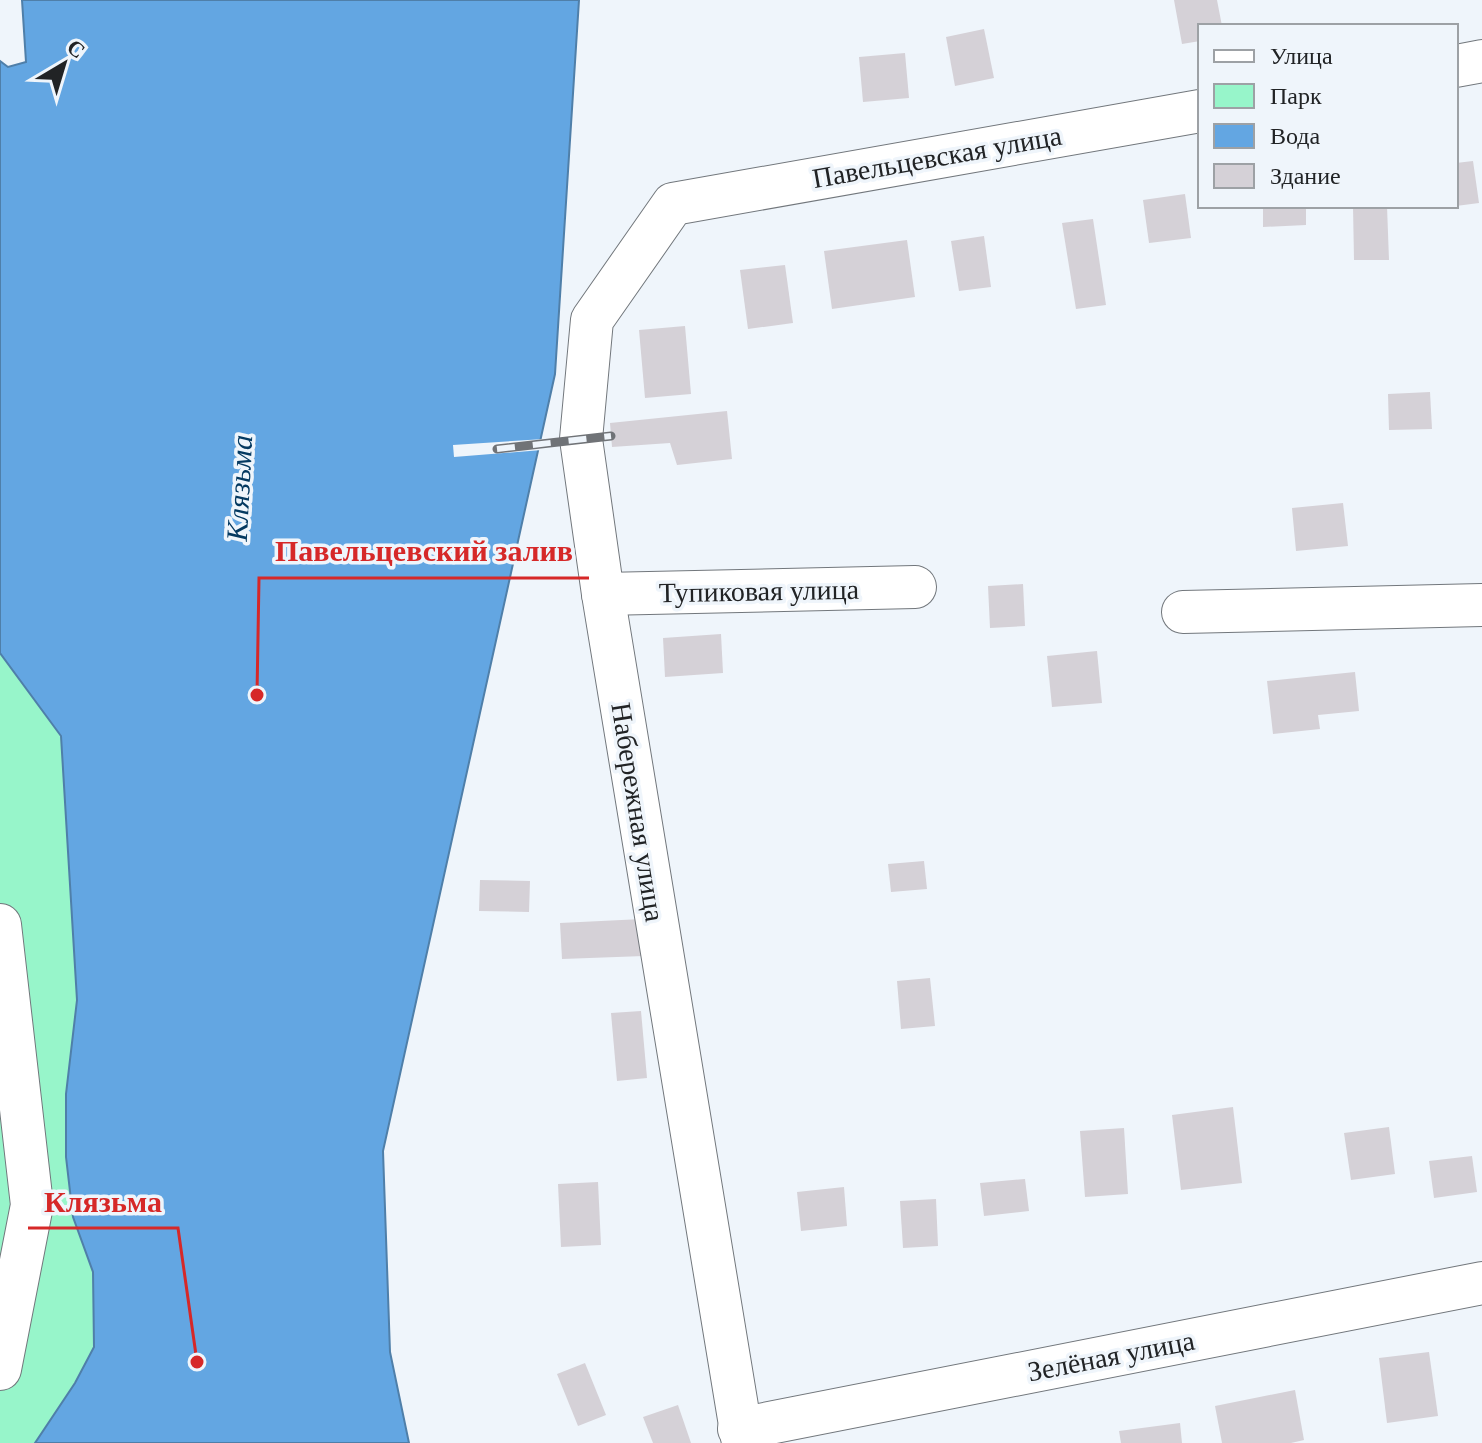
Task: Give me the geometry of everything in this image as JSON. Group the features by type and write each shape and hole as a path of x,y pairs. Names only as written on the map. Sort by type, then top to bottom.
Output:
{"street":[{"path":"1458,66 1482,61"},
{"name":"Павельцевская улица","path":"673,204 1198,111"},
{"name":"Набережная улица","path":"673,204 592,320 581,439 603,594 741,1436"},
{"name":"Тупиковая улица","path":"603,594 915,587"},
{"path":"1183,612 1482,605"},
{"path":"0,925 32,1205 0,1369"},
{"name":"Зелёная улица","path":"741,1436 1482,1283"}],"green space":[{"path":"0,653 61,736 77,1000 66,1094 66,1157 73,1217 93,1271 94,1347 75,1383 35,1443 0,1443"}],"water":[{"path":"22,0 579,0 555,374 383,1151 390,1352 409,1443 35,1443 75,1383 94,1347 93,1272 73,1217 66,1157 66,1094 77,1000 61,736 0,653 0,61 8,67 26,62"}],"pier":[{"path":"544,439 542,450 454,457 453,445"}],"building":[{"path":"1174,0 1217,0 1222,24 1198,24 1198,41 1182,44"},
{"path":"984,29 994,78 955,86 946,37"},
{"path":"905,53 909,98 863,102 859,57"},
{"path":"1473,161 1479,203 1458,206 1458,163"},
{"path":"1185,194 1191,238 1149,243 1143,200"},
{"path":"1263,208 1306,208 1306,225 1263,227"},
{"path":"1353,208 1387,208 1389,260 1354,260"},
{"path":"1093,219 1106,305 1076,309 1062,223"},
{"path":"984,236 991,287 959,291 951,241"},
{"path":"907,240 915,297 832,309 824,251"},
{"path":"785,265 793,323 748,329 740,270"},
{"path":"685,326 691,394 645,398 639,330"},
{"path":"1430,392 1432,429 1389,430 1388,394"},
{"path":"727,411 732,459 677,465 670,443 612,447 610,423"},
{"path":"1343,503 1348,546 1296,551 1292,508"},
{"path":"1023,584 1025,626 990,628 988,586"},
{"path":"721,634 723,673 665,677 663,638"},
{"path":"1097,651 1102,703 1052,707 1047,656"},
{"path":"1355,672 1359,711 1318,715 1320,729 1273,734 1267,681"},
{"path":"924,861 927,889 891,892 888,864"},
{"path":"480,880 530,881 529,912 479,911"},
{"path":"642,919 644,956 562,959 560,923"},
{"path":"930,978 935,1026 901,1029 897,981"},
{"path":"641,1011 647,1078 617,1081 611,1013"},
{"path":"1233,1107 1242,1183 1181,1190 1172,1115"},
{"path":"1389,1127 1395,1174 1351,1180 1344,1133"},
{"path":"1124,1128 1128,1194 1085,1197 1080,1131"},
{"path":"1472,1156 1477,1192 1434,1198 1429,1161"},
{"path":"1025,1179 1029,1211 984,1216 980,1183"},
{"path":"598,1182 601,1245 561,1247 558,1184"},
{"path":"844,1187 847,1226 801,1231 797,1192"},
{"path":"936,1199 938,1246 903,1248 900,1201"},
{"path":"1429,1352 1438,1416 1387,1423 1379,1358"},
{"path":"585,1363 606,1415 578,1426 557,1374"},
{"path":"1295,1390 1304,1440 1291,1443 1222,1443 1215,1406"},
{"path":"678,1405 691,1443 653,1443 643,1417"},
{"path":"1180,1423 1182,1443 1121,1443 1119,1431"}],"railway":[{"path":"497,449 611,436"}],"place":[{"name":"Павельцевский залив","path":"257,695"},
{"name":"Клязьма","path":"197,1362"}]}
